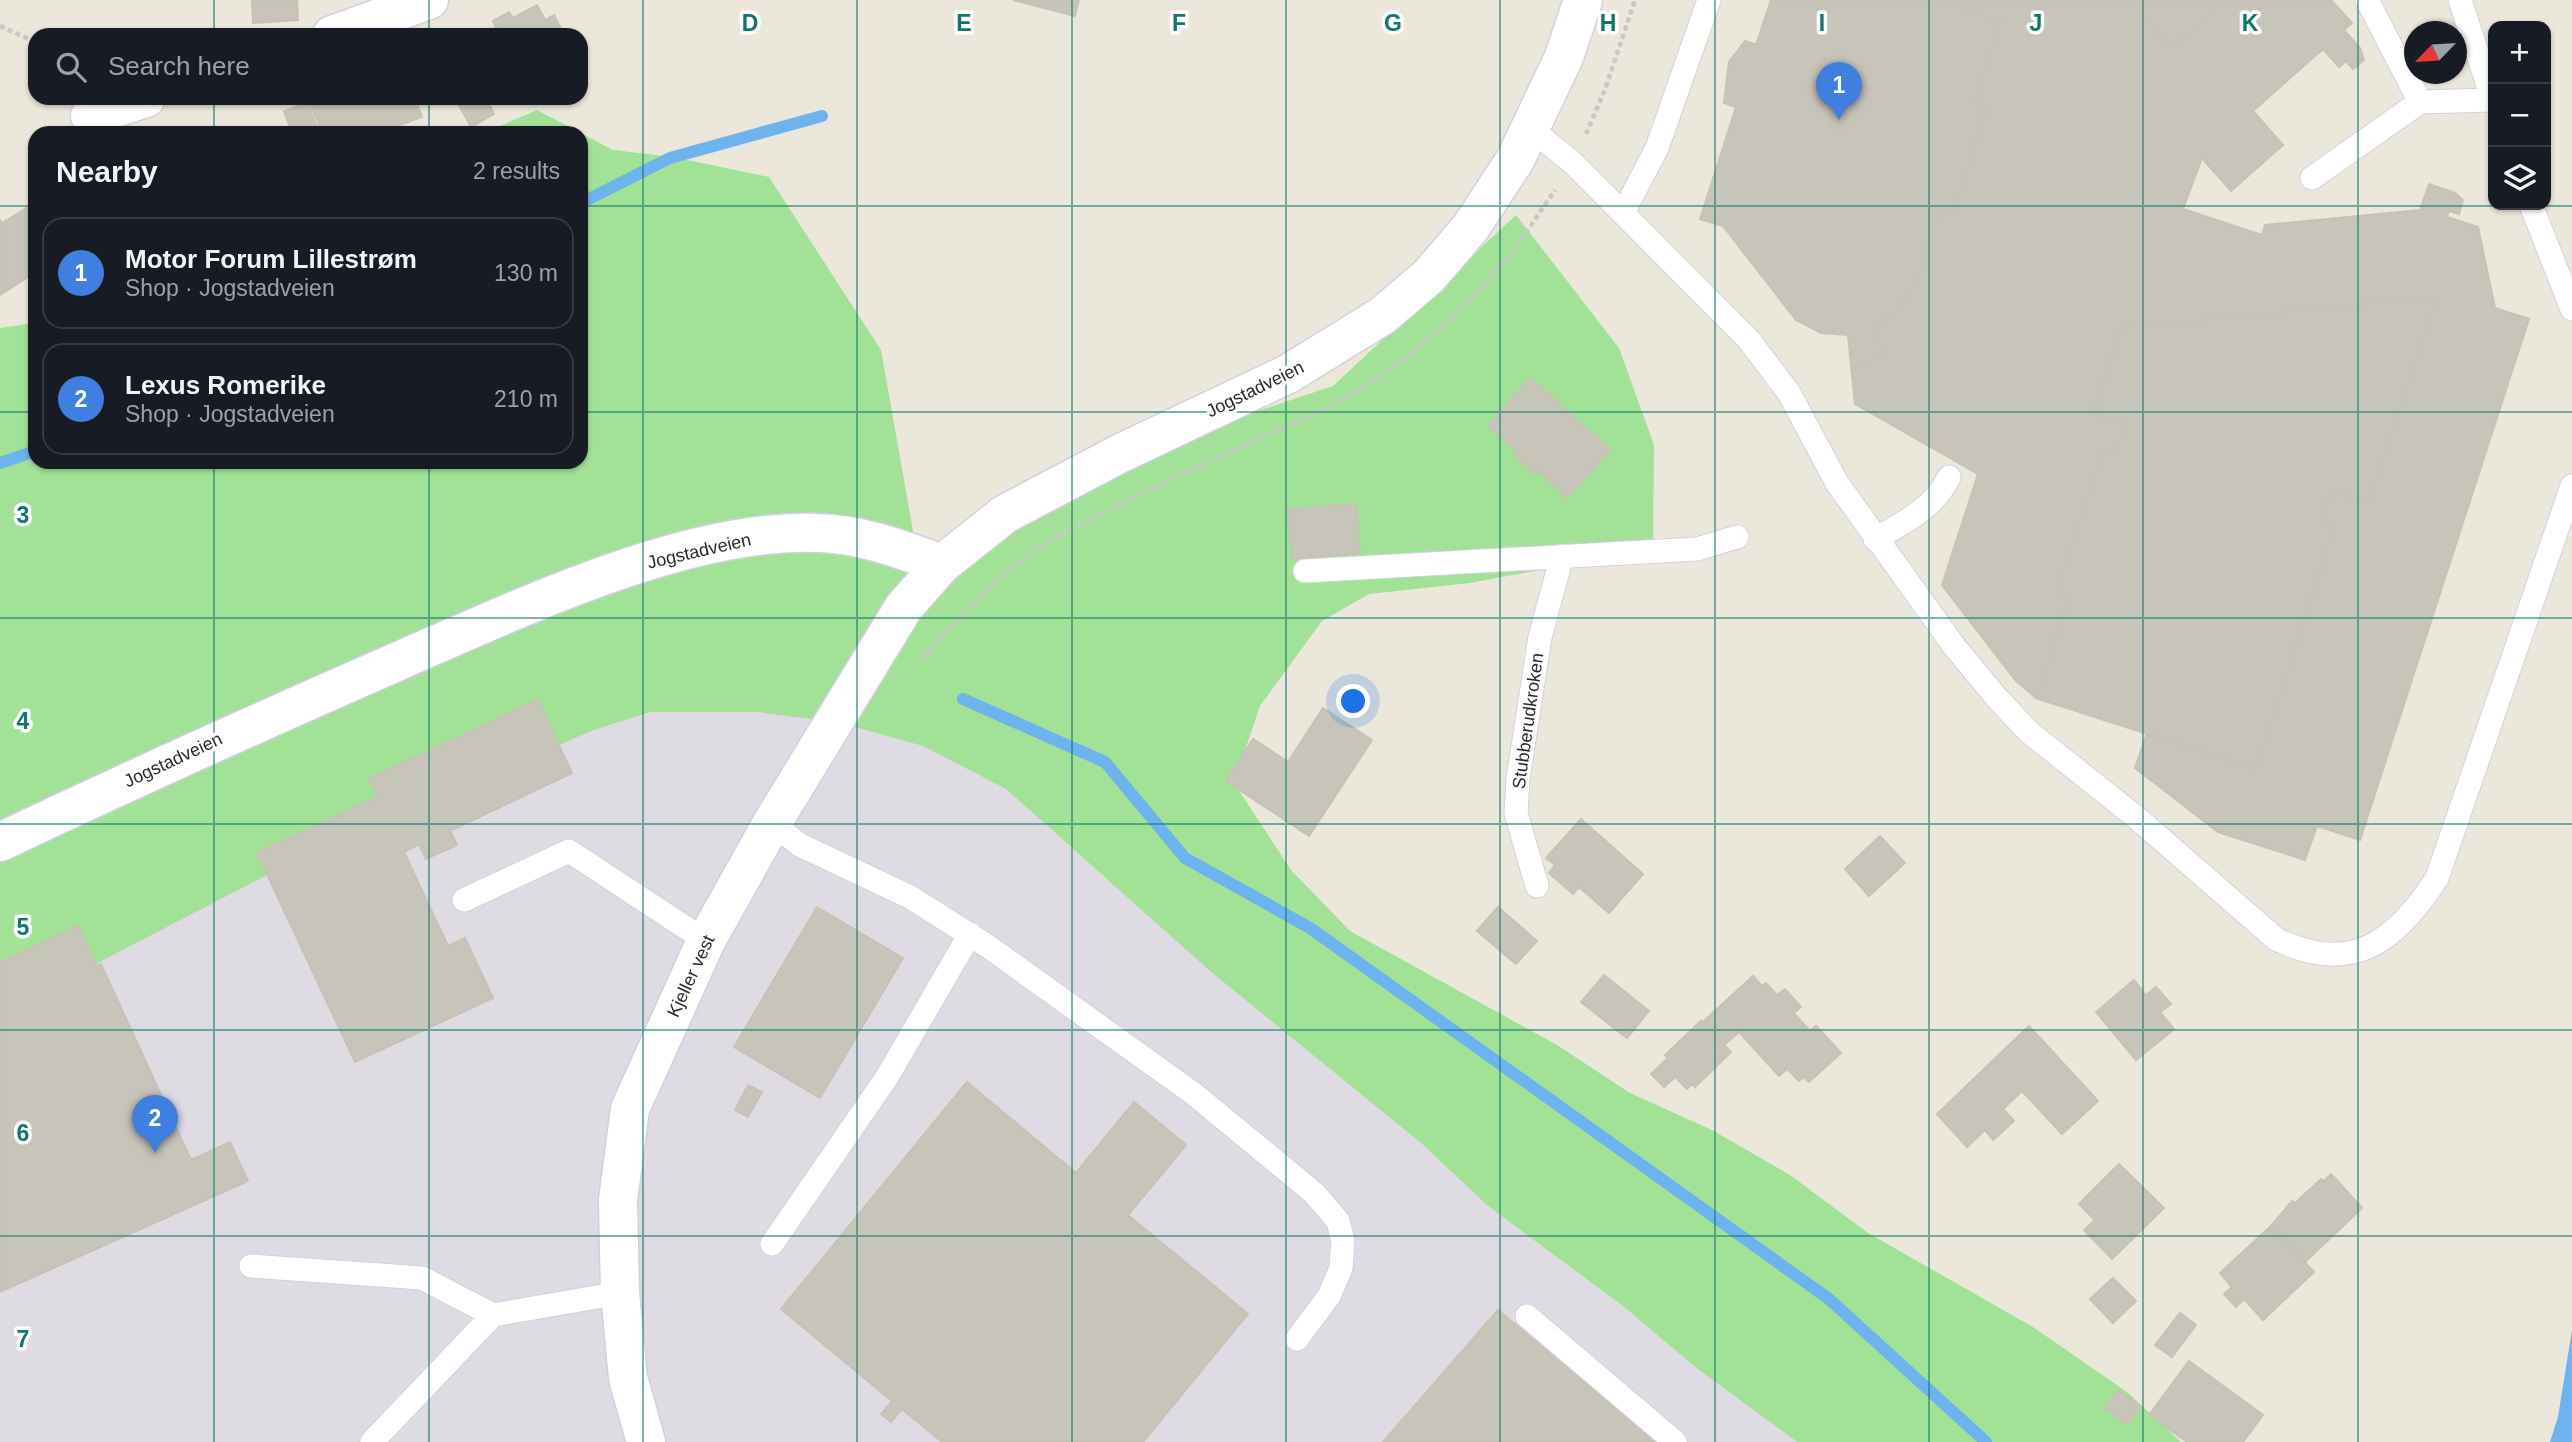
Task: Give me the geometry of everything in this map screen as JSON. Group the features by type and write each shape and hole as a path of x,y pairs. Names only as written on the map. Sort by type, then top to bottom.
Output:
{"street":[{"path":"351,28 429,0"},
{"name":"Jogstadveien","path":"0,842 197,749 487,622 600,578 681,552 750,537 819,533 892,546 942,564 1005,514 1121,453 1288,374 1382,316 1429,276 1471,227 1515,160 1564,57 1583,0"},
{"path":"90,116 124,105"},
{"name":"Kjeller vest","path":"646,1442 628,1378 620,1293 618,1200 630,1109 706,941 772,823 904,607 942,564"}],"lane":[{"path":"1623,213 1657,148 1709,0"},
{"path":"2367,0 2420,102"},
{"path":"2460,0 2488,85"},
{"path":"2312,178 2420,102 2488,100"},
{"path":"1530,128 1573,163 1749,340 1789,393 1837,484 1875,539 1954,646 2029,733 2137,818 2276,939 2300,951 2326,956 2371,945 2396,930 2419,906 2437,878 2572,486"},
{"path":"2534,210 2572,309"},
{"path":"1875,539 1926,508 1941,494 1950,477"},
{"path":"1306,571 1697,549 1737,537"},
{"name":"Stubberudkroken","path":"1537,886 1516,813 1518,779 1540,637 1562,556"},
{"path":"772,823 800,845 910,897 970,934 1194,1094 1314,1193 1338,1221 1343,1241 1341,1268 1329,1296 1297,1339"},
{"path":"464,900 569,851 706,941"},
{"path":"772,1244 887,1077 970,934"},
{"path":"251,1266 422,1278 493,1315"},
{"path":"372,1442 493,1315 620,1293"},
{"path":"1527,1315 1675,1442"}],"path":[{"path":"0,26 28,39"}],"shaded area":[{"path":"651,712 757,712 840,723 923,746 1006,789 1070,847 1421,1143 1488,1206 1623,1306 1695,1367 1797,1442 0,1442 0,1003 96,964 311,852 594,730"}],"green space":[{"path":"537,110 568,126 500,126"},
{"path":"588,137 613,150 673,157 769,177 881,350 921,576 1198,431 1333,386 1516,215 1619,348 1654,445 1653,549 1470,583 1369,594 1322,621 1260,706 1234,783 1291,870 1350,931 1557,1045 1630,1093 1712,1130 1790,1175 1868,1233 2033,1327 2127,1392 2181,1442 1797,1442 1695,1367 1623,1306 1488,1206 1421,1143 1210,971 1006,789 923,746 840,723 757,712 651,712 594,730 311,852 96,964 0,1003 0,328 28,324 28,469 588,469"}],"water":[{"path":"2572,1330 2572,1442 2550,1442 2558,1417"}],"building":[{"path":"252,0 297,0 298,20 253,23"},
{"path":"1013,0 1079,0 1075,16"},
{"path":"1771,0 1934,0 2001,22 1975,102 1983,107 1985,113 1952,215 1942,212 1940,220 1937,219 1914,288 1911,288 1899,309 1873,330 1885,357 1851,366 1848,335 1821,333 1796,320 1723,226 1700,219 1736,107 1724,103 1729,62 1745,41 1756,45"},
{"path":"1934,0 2129,0 2173,48 2226,0 2331,0 2352,23 2344,30 2360,48 2364,60 2353,69 2346,61 2339,67 2323,49 2253,111 2283,145 2231,191 2202,158 2183,209 2262,235 2265,225 2420,210 2429,184 2455,193 2463,200 2459,214 2449,211 2447,217 2478,227 2495,308 2529,319 2360,840 2317,826 2305,860 2218,832 2135,768 2147,733 2256,769 2335,524 2321,520 2331,491 2369,503 2436,297 2121,328 2093,414 2125,424 2115,455 2103,450 2057,591 2070,595 2036,698 2016,681 1942,585 1978,474 1855,404 1851,366 1885,357 1873,330 1899,309 1911,288 1914,288 1937,219 1940,220 1942,212 1952,215 1985,113 1983,107 1975,102 2001,22"},
{"path":"2129,0 2226,0 2173,48"},
{"path":"537,5 545,20 554,15 560,28 494,28 493,21 509,12 513,18"},
{"path":"309,105 316,126 289,126 284,111"},
{"path":"311,105 418,105 422,117 397,126 319,126"},
{"path":"459,105 490,105 494,114 470,126"},
{"path":"28,207 28,277 0,295 0,220 2,223"},
{"path":"2436,297 2369,503 2331,491 2321,520 2335,524 2256,769 2036,698 2070,595 2057,591 2103,450 2115,455 2125,424 2093,414 2121,328"},
{"path":"1531,378 1610,450 1567,498 1538,471 1535,474 1514,455 1517,452 1488,426"},
{"path":"1356,504 1360,553 1292,559 1287,510"},
{"path":"538,700 572,773 450,831 457,845 426,859 419,844 404,852 448,946 465,938 493,998 355,1062 257,853 378,797 369,779"},
{"path":"1323,708 1372,740 1309,836 1226,781 1253,739 1288,762"},
{"path":"1581,819 1643,874 1609,913 1579,887 1573,894 1549,873 1555,865 1546,858"},
{"path":"1880,836 1905,863 1869,896 1845,869"},
{"path":"817,907 903,958 820,1098 734,1047"},
{"path":"1498,907 1537,941 1516,964 1477,931"},
{"path":"78,926 97,966 101,964 191,1160 230,1142 248,1181 0,1292 0,963"},
{"path":"1604,975 1649,1011 1627,1038 1581,1002"},
{"path":"1753,976 1762,986 1766,983 1777,995 1785,989 1801,1007 1794,1013 1810,1031 1816,1026 1841,1053 1809,1082 1803,1077 1799,1081 1787,1069 1779,1076 1739,1032 1725,1044 1704,1021"},
{"path":"2134,980 2146,995 2156,987 2171,1004 2160,1012 2174,1029 2136,1060 2096,1012"},
{"path":"1701,1021 1731,1052 1695,1087 1692,1084 1687,1089 1675,1077 1664,1087 1651,1074 1668,1058 1665,1055"},
{"path":"2029,1026 2098,1101 2062,1134 2022,1091 2003,1109 2014,1121 1993,1140 1985,1130 1967,1147 1937,1114"},
{"path":"967,1082 1076,1173 1134,1102 1186,1145 1128,1215 1248,1314 1143,1442 942,1442 902,1409 891,1422 881,1414 892,1401 781,1309"},
{"path":"748,1085 762,1092 748,1117 735,1110"},
{"path":"2119,1164 2164,1208 2112,1259 2084,1230 2095,1220 2079,1204"},
{"path":"2331,1174 2362,1208 2305,1262 2271,1226 2292,1201 2295,1203 2321,1179 2324,1181"},
{"path":"2271,1226 2314,1272 2263,1320 2244,1299 2236,1307 2224,1294 2232,1287 2220,1273"},
{"path":"2113,1278 2136,1301 2113,1323 2090,1299"},
{"path":"1498,1310 1655,1442 1383,1442"},
{"path":"2180,1313 2196,1325 2172,1357 2155,1345"},
{"path":"2189,1361 2263,1415 2243,1442 2187,1442 2149,1415"},
{"path":"2119,1390 2141,1407 2127,1425 2105,1408"}],"waterway":[{"path":"588,199 670,158 822,116"},
{"path":"0,463 28,453"},
{"path":"963,699 1105,762 1185,858 1310,928 1829,1299 1986,1442"}],"place":[{"name":"Motor Forum Lillestrøm","path":"1839,120"},
{"name":"Lexus Romerike","path":"155,1153"}]}
